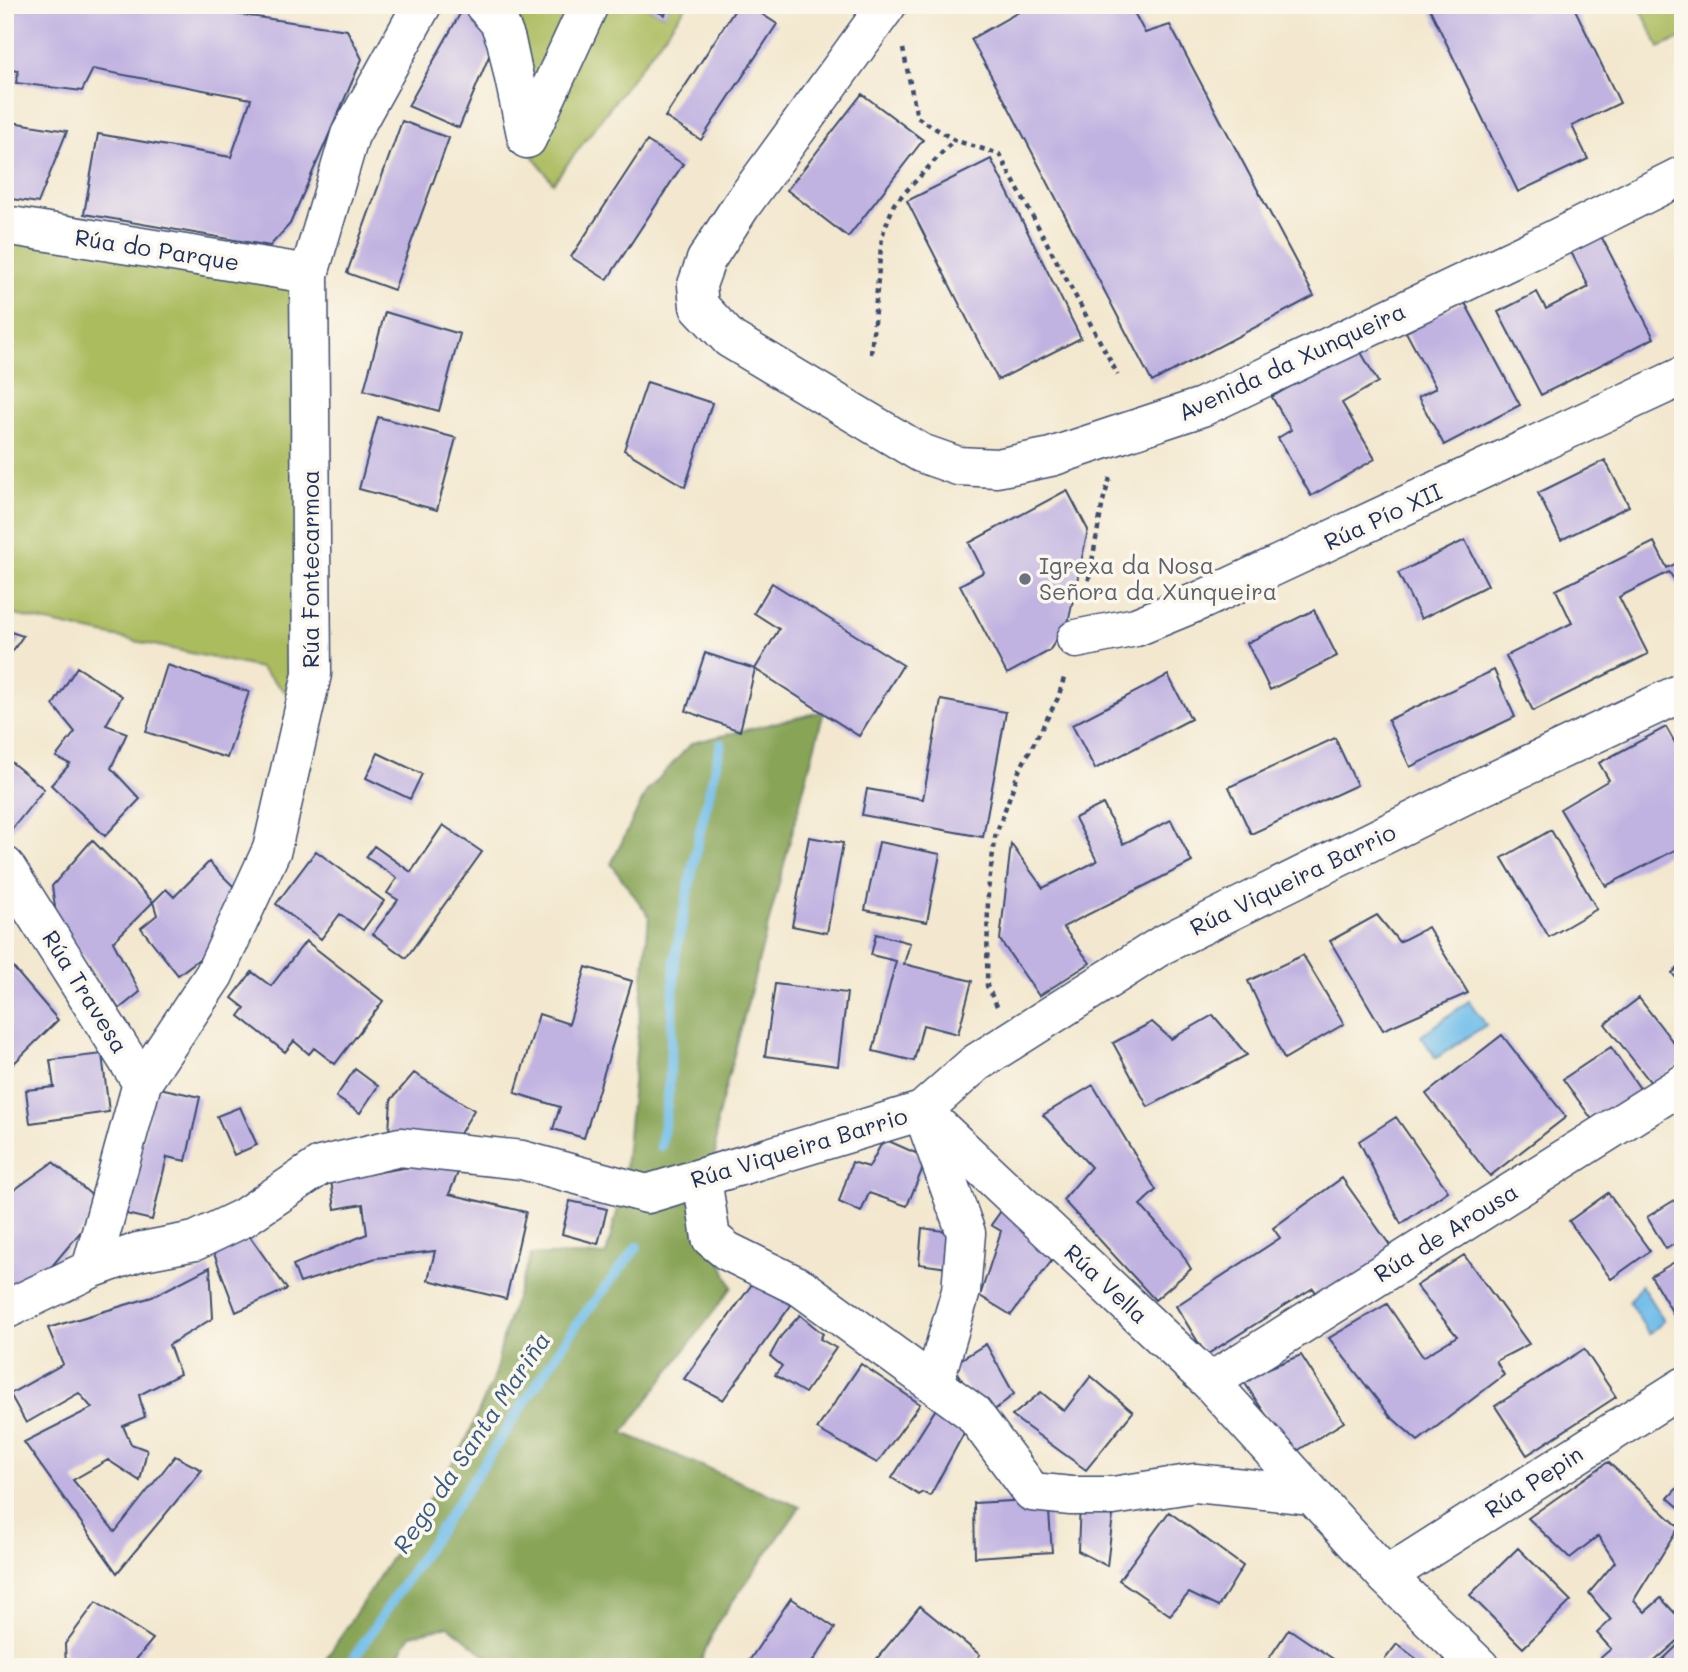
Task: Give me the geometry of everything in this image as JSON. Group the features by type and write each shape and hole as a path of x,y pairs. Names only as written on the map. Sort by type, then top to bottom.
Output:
{"street":[{"name":"Rúa Fontecarmoa","path":"91,1269 142,1083 214,975 272,849 312,674 309,274 350,135 422,5"},
{"path":"484,5 499,22 506,40 527,139 589,5"},
{"name":"Avenida da Xunqueira","path":"887,5 741,206 706,260 696,285 699,306 730,339 921,453 958,466 997,468 1051,457 1202,407 1683,175"},
{"name":"Rúa do Parque","path":"5,225 309,274"},
{"name":"Rúa Pío XII","path":"1076,639 1136,627 1204,598 1683,376"},
{"name":"Rúa Viqueira Barrio","path":"91,1269 138,1252 195,1241 243,1218 320,1166 400,1147 522,1160 647,1194 922,1111 976,1063 1161,945 1477,789 1683,692"},
{"name":"Rúa Travesa","path":"5,866 142,1083"},
{"name":"Rúa de Arousa","path":"1210,1381 1683,1084"},
{"path":"922,1111 966,1233 961,1291 934,1383"},
{"name":"Rúa Vella","path":"922,1111 1210,1381 1386,1576 1480,1667"},
{"path":"702,1178 711,1238 727,1251 802,1288 973,1413 1032,1492 1070,1496 1113,1496 1195,1483 1312,1495"},
{"path":"5,1310 91,1269"},
{"name":"Rúa Pepin","path":"1386,1576 1683,1387"}],"path":[{"path":"901,40 917,117 954,140 999,154 1118,375"},
{"path":"870,354 882,236 894,204 954,140"},
{"path":"1013,1039 987,986 988,891 995,837 1019,771 1058,698 1076,639 1090,579 1103,501 1111,475"}],"green space":[{"path":"494,5 580,5 527,119"},
{"path":"599,5 641,5 664,15 669,5 687,5 553,183 530,152"},
{"path":"1639,5 1683,5 1683,37 1659,48"},
{"path":"5,225 309,274 304,709 260,668 5,613"},
{"path":"824,711 717,1120 711,1238 732,1287 623,1433 800,1507 718,1622 698,1667 500,1667 449,1626 411,1635 391,1667 321,1667 465,1443 495,1374 505,1329 531,1255 606,1255 623,1189 649,916 611,864 647,791 692,743"}],"water":[{"path":"1469,1001 1486,1025 1436,1058 1421,1036"},
{"path":"1641,1285 1664,1321 1649,1334 1629,1302"}],"building":[{"path":"5,5 172,5 347,30 362,59 290,224 270,246 84,214 98,134 231,157 251,99 93,69 82,91 16,83 18,71 5,69"},
{"path":"465,5 478,5 500,30 459,128 408,106"},
{"path":"641,5 669,5 665,15"},
{"path":"738,5 748,5 777,24 701,140 665,117"},
{"path":"1031,5 1130,5 1145,33 1170,25 1314,296 1152,382 971,39"},
{"path":"1428,5 1573,5 1620,103 1572,126 1588,159 1518,192"},
{"path":"862,94 923,140 848,237 787,190"},
{"path":"5,121 67,131 38,203 5,198"},
{"path":"402,121 449,138 394,290 347,273"},
{"path":"647,141 683,164 607,280 571,257"},
{"path":"991,159 1081,338 998,380 907,201"},
{"path":"1601,236 1654,338 1541,395 1498,312 1537,292 1546,309 1589,287 1571,252"},
{"path":"1464,301 1520,405 1444,445 1418,397 1436,388 1406,332"},
{"path":"385,312 460,334 439,411 364,390"},
{"path":"1358,347 1378,382 1342,403 1375,459 1311,496 1278,438 1291,430 1272,397"},
{"path":"647,382 712,403 685,487 624,450"},
{"path":"378,417 456,438 437,510 359,489"},
{"path":"1605,460 1629,506 1561,540 1538,493"},
{"name":"Igrexa da Nosa Señora da Xunqueira","path":"1067,490 1088,530 1068,623 1049,651 1007,674 960,585 984,572 969,543"},
{"path":"1465,540 1488,585 1421,619 1398,573"},
{"path":"1654,542 1667,568 1683,560 1683,592 1669,572 1619,597 1648,654 1533,711 1506,656 1572,623 1556,590"},
{"path":"772,583 903,665 859,736 755,669 779,629 754,613"},
{"path":"1314,610 1337,656 1270,690 1247,643"},
{"path":"5,630 23,636 5,662"},
{"path":"705,653 755,669 740,731 686,711"},
{"path":"167,665 249,692 227,758 146,732"},
{"path":"77,667 122,696 106,725 127,733 111,768 140,799 105,836 51,785 70,764 56,757 75,732 53,705"},
{"path":"1494,670 1515,717 1410,767 1388,720"},
{"path":"1168,675 1191,719 1095,769 1072,725"},
{"path":"941,700 1006,712 983,837 862,815 867,789 923,799"},
{"path":"1666,727 1678,748 1683,745 1683,846 1606,886 1560,809 1609,780 1599,763"},
{"path":"1335,738 1357,785 1251,834 1229,787"},
{"path":"378,753 422,774 410,799 366,778"},
{"path":"5,757 44,789 5,838"},
{"path":"1103,804 1123,844 1171,820 1192,862 1063,927 1090,963 1039,996 1000,940 1011,844 1043,888 1097,861 1075,818"},
{"path":"443,825 482,852 406,958 373,934 398,900 387,893 397,878 366,857 374,846 411,872"},
{"path":"1551,830 1597,909 1549,937 1502,858"},
{"path":"809,837 843,843 827,933 792,926"},
{"path":"92,840 153,902 113,942 140,992 119,1009 56,914 52,886"},
{"path":"879,842 940,854 927,922 865,910"},
{"path":"316,851 384,901 363,930 340,914 321,939 276,904"},
{"path":"209,862 235,888 207,953 178,975 141,928 157,915 153,902 166,889 174,897"},
{"path":"1377,915 1399,942 1428,927 1468,993 1383,1030 1330,941"},
{"path":"876,934 910,943 904,964 972,981 958,1034 923,1025 914,1061 873,1051 896,961 871,955"},
{"path":"306,941 383,1001 335,1064 314,1048 309,1054 294,1041 285,1052 239,1016 245,1008 232,998 252,972 271,986"},
{"path":"1303,955 1344,1024 1284,1059 1248,981"},
{"path":"5,958 58,1020 5,1072"},
{"path":"1683,964 1683,987 1672,973"},
{"path":"586,967 632,981 584,1138 553,1129 560,1107 515,1093 539,1014 569,1024"},
{"path":"775,984 847,993 838,1066 765,1056"},
{"path":"1639,998 1683,1055 1683,1061 1652,1084 1605,1024"},
{"path":"1213,1015 1247,1055 1148,1107 1113,1043 1152,1022 1171,1039"},
{"path":"1502,1035 1566,1117 1490,1176 1426,1094"},
{"path":"1611,1047 1641,1090 1594,1122 1563,1079"},
{"path":"102,1054 109,1112 30,1123 26,1090 54,1087 50,1060"},
{"path":"355,1069 378,1086 360,1113 336,1097"},
{"path":"414,1073 474,1110 458,1137 389,1132 391,1100"},
{"path":"1093,1085 1156,1190 1140,1205 1180,1250 1191,1269 1155,1300 1063,1200 1091,1167 1043,1115"},
{"path":"155,1087 200,1097 186,1161 167,1157 152,1220 126,1214"},
{"path":"240,1107 257,1145 234,1155 217,1116"},
{"path":"1396,1117 1448,1191 1401,1224 1359,1141"},
{"path":"884,1139 927,1158 907,1206 869,1193 861,1212 839,1202 852,1162 869,1167"},
{"path":"53,1162 95,1198 88,1223 37,1284 5,1300 5,1194"},
{"path":"422,1165 460,1168 449,1194 526,1212 506,1299 428,1280 435,1251 376,1258 300,1283 293,1265 367,1234 363,1204 335,1209 331,1180"},
{"path":"1342,1178 1394,1251 1321,1300 1313,1288 1206,1355 1176,1306 1280,1238 1273,1228"},
{"path":"1608,1193 1650,1251 1611,1279 1569,1221"},
{"path":"1683,1195 1683,1239 1666,1249 1647,1217"},
{"path":"570,1201 607,1209 598,1244 562,1234"},
{"path":"1006,1204 1062,1247 1011,1315 980,1296 1001,1231 991,1225"},
{"path":"922,1228 951,1232 948,1268 919,1264"},
{"path":"246,1231 287,1289 236,1312 210,1243"},
{"path":"1464,1255 1529,1344 1496,1361 1504,1375 1418,1441 1390,1416 1329,1338 1387,1304 1423,1357 1457,1336 1416,1286"},
{"path":"1683,1257 1683,1330 1651,1276"},
{"path":"210,1267 213,1318 169,1345 180,1374 139,1395 145,1417 123,1426 131,1444 147,1450 140,1481 108,1460 73,1480 115,1532 175,1456 202,1470 117,1573 24,1442 92,1408 79,1393 26,1423 10,1394 63,1364 48,1328 152,1297"},
{"path":"760,1273 799,1294 723,1400 684,1379"},
{"path":"800,1315 823,1334 820,1339 836,1348 805,1393 775,1375 782,1366 770,1356 781,1336"},
{"path":"986,1344 1014,1394 986,1417 952,1365"},
{"path":"1584,1349 1616,1397 1527,1455 1495,1406"},
{"path":"1301,1355 1344,1422 1292,1454 1242,1379"},
{"path":"861,1364 920,1404 877,1463 817,1429"},
{"path":"1091,1376 1133,1412 1086,1470 1012,1416 1041,1392 1064,1411"},
{"path":"941,1401 971,1420 930,1496 922,1492 919,1495 892,1478"},
{"path":"1608,1462 1679,1527 1634,1600 1645,1612 1661,1598 1683,1622 1683,1636 1648,1667 1605,1667 1598,1660 1611,1649 1597,1633 1611,1620 1589,1593 1615,1562 1598,1536 1570,1558 1528,1518"},
{"path":"1683,1482 1683,1511 1668,1498"},
{"path":"1048,1499 1052,1552 975,1557 974,1503"},
{"path":"1080,1503 1114,1507 1107,1566 1078,1551"},
{"path":"1169,1512 1243,1566 1218,1607 1189,1593 1170,1615 1119,1580"},
{"path":"1518,1548 1571,1601 1523,1648 1470,1595"},
{"path":"791,1598 835,1628 809,1667 745,1667"},
{"path":"96,1602 153,1639 130,1667 66,1667 65,1644"},
{"path":"920,1606 980,1655 970,1667 870,1667"},
{"path":"1289,1629 1345,1667 1263,1667"},
{"path":"1397,1644 1427,1667 1379,1667"},
{"path":"1679,1644 1683,1648 1683,1667 1655,1667"}],"waterway":[{"name":"Rego da Santa Mariña","path":"661,1146 669,1089 675,958 700,831 721,744"},
{"name":"Rego da Santa Mariña","path":"348,1667 577,1324 637,1247"}],"place":[{"name":"Igrexa da Nosa Señora da Xunqueira","path":"1025,579"}]}
